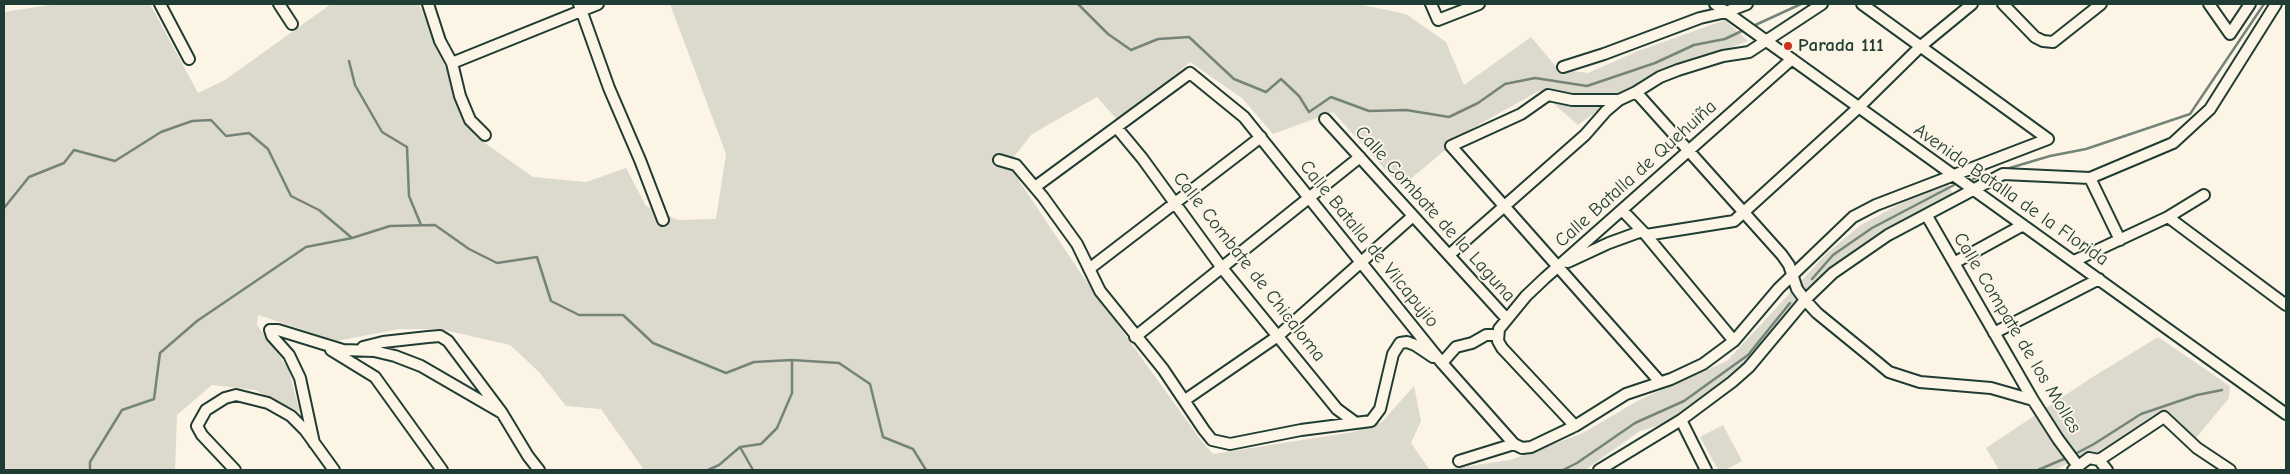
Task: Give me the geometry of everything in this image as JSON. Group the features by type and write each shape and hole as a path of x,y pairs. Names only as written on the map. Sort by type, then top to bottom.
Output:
{"street":[{"path":"160,4 189,59"},
{"path":"278,4 292,24"},
{"path":"428,4 440,41 452,64 460,96 470,120 486,134"},
{"path":"452,64 580,7 598,4"},
{"path":"1431,4 1438,20 1479,4"},
{"name":"Avenida Batalla de la Florida","path":"1715,4 2286,414"},
{"path":"1563,67 1604,54 1700,18 1726,12 1747,4"},
{"path":"1449,255 1586,135 1606,111 1619,100 1660,77 1723,56 1749,52 1822,4"},
{"path":"1460,461 1514,444 1522,448 1531,447 1575,426 1626,394 1671,379 1703,364 1734,341 1764,304 1853,217 1876,205 2048,138 1862,4"},
{"path":"1559,267 1618,239 1644,233 1734,221 1858,108 1921,46 1972,4"},
{"path":"2002,4 2034,37 2043,41 2053,42 2101,4"},
{"path":"2209,4 2230,34 2250,4"},
{"path":"1599,470 1681,420 1749,367 1805,300 1840,268 1888,235 2003,174 2090,178 2173,143 2210,109 2276,4"},
{"path":"580,7 608,88 664,220"},
{"name":"Calle Batalla de Quehuiña","path":"1506,318 1526,296 1792,59"},
{"name":"Calle Batalla de Vilcapujio","path":"1117,128 1190,73 1244,117 1360,264 1442,363 1514,444"},
{"path":"1636,92 1782,255 1797,289 1817,314 1889,372 1920,382 1991,388 2033,400"},
{"path":"1619,100 1572,100 1548,95 1521,114 1452,146 1660,382"},
{"name":"Calle Combate de la Laguna","path":"1325,119 1506,318 1497,335"},
{"path":"1035,188 1117,128"},
{"name":"Calle Combate de Chicaloma","path":"1117,128 1176,203 1222,268 1337,409 1356,424"},
{"path":"1089,268 1261,138"},
{"path":"1135,337 1360,157"},
{"path":"999,160 1016,165 1035,188 1077,244 1100,291 1162,369 1212,440 1230,444 1301,430 1356,424 1371,420 1380,409 1394,354 1400,343 1407,342 1415,345 1442,363 1456,347 1472,343 1486,335 1497,335 1502,348 1575,426"},
{"path":"2090,178 2120,240"},
{"path":"2074,261 2168,217 2204,195"},
{"path":"657,204 669,204"},
{"path":"1622,210 1644,233 1734,341"},
{"path":"1185,400 1278,336 1414,216"},
{"name":"Calle Compate de los Molles","path":"1927,216 2033,400 2076,468"},
{"path":"2168,217 2286,305"},
{"path":"1954,263 2023,225"},
{"path":"1994,333 2099,279"},
{"path":"314,443 300,378 289,354 276,341 270,330 278,330 343,350 383,342 440,336 452,345 502,414 539,470"},
{"path":"320,344 375,377 442,470"},
{"path":"355,349 395,356 421,366 502,414"},
{"path":"235,470 196,426 206,410 225,398 236,395 248,396 281,409 306,430 334,470"},
{"path":"2099,460 2164,417 2197,448 2230,470"},
{"path":"1681,420 1704,468"},
{"path":"2076,468 2089,458 2099,460 2107,470"}],"shaded area":[{"path":"56,4 150,4 198,93 225,80 331,4 419,4 448,73 460,113 475,136 533,177 586,182 626,168 646,206 678,220 716,219 726,154 670,4 1358,4 1406,14 1446,42 1464,85 1531,37 1558,69 1588,73 1638,51 1725,20 1748,41 1671,69 1626,90 1578,125 1539,91 1469,130 1401,187 1333,112 1273,134 1243,99 1190,62 1120,123 1097,97 1032,134 1008,164 1082,275 1200,439 1213,454 1353,432 1382,422 1414,386 1421,421 1411,443 1430,470 644,470 601,409 566,406 539,372 510,345 440,329 399,329 337,341 258,315 257,325 288,368 300,412 255,390 212,385 177,415 175,470 4,470 4,12"},
{"path":"1946,179 1953,195 1839,264 1748,374 1701,413 1640,431 1585,470 1443,470 1510,460 1581,434 1641,399 1727,361 1827,253 1861,225"},
{"path":"2158,337 2230,386 2229,398 2196,438 2167,410 2152,416 2100,454 2090,454 2054,470 1999,470 1986,448 2091,378"},
{"path":"1723,425 1742,461 1725,470 1718,470 1700,437"}],"waterway":[{"path":"1078,4 1108,34 1131,50 1158,39 1189,37 1234,79 1266,92 1281,79 1299,96 1309,112 1331,97 1369,111 1406,110 1449,117 1478,103 1505,84 1535,78 1587,86 1655,63 1694,45 1725,39 1746,29"},
{"path":"1751,27 1801,4"},
{"path":"2003,170 2050,156 2086,149 2190,114 2264,4"},
{"path":"349,61 355,85 382,132 407,147 409,196 421,225"},
{"path":"4,208 29,177 64,163 74,150 115,161 161,132 192,121 211,120 226,136 249,133 268,149 291,196 319,210 352,238"},
{"path":"1973,179 1998,172"},
{"path":"1812,279 1833,255 1872,228 1954,185"},
{"path":"90,470 90,462 122,410 154,399 160,353 197,321 306,247 352,238 390,226 435,225 469,249 497,263 537,257 551,301 579,315 623,315 653,343 726,373 754,362 792,360 839,363 870,384 883,437 913,449 926,470"},
{"path":"1563,470 1577,463 1635,423 1684,401 1748,355 1790,303"},
{"path":"708,470 719,465 740,447 761,444 777,428 792,393 792,360"},
{"path":"2075,454 2141,414 2197,395 2222,390"},
{"path":"740,447 753,470"},
{"path":"2038,470 2066,458"}],"place":[{"name":"Parada 111","path":"1788,46"}]}
